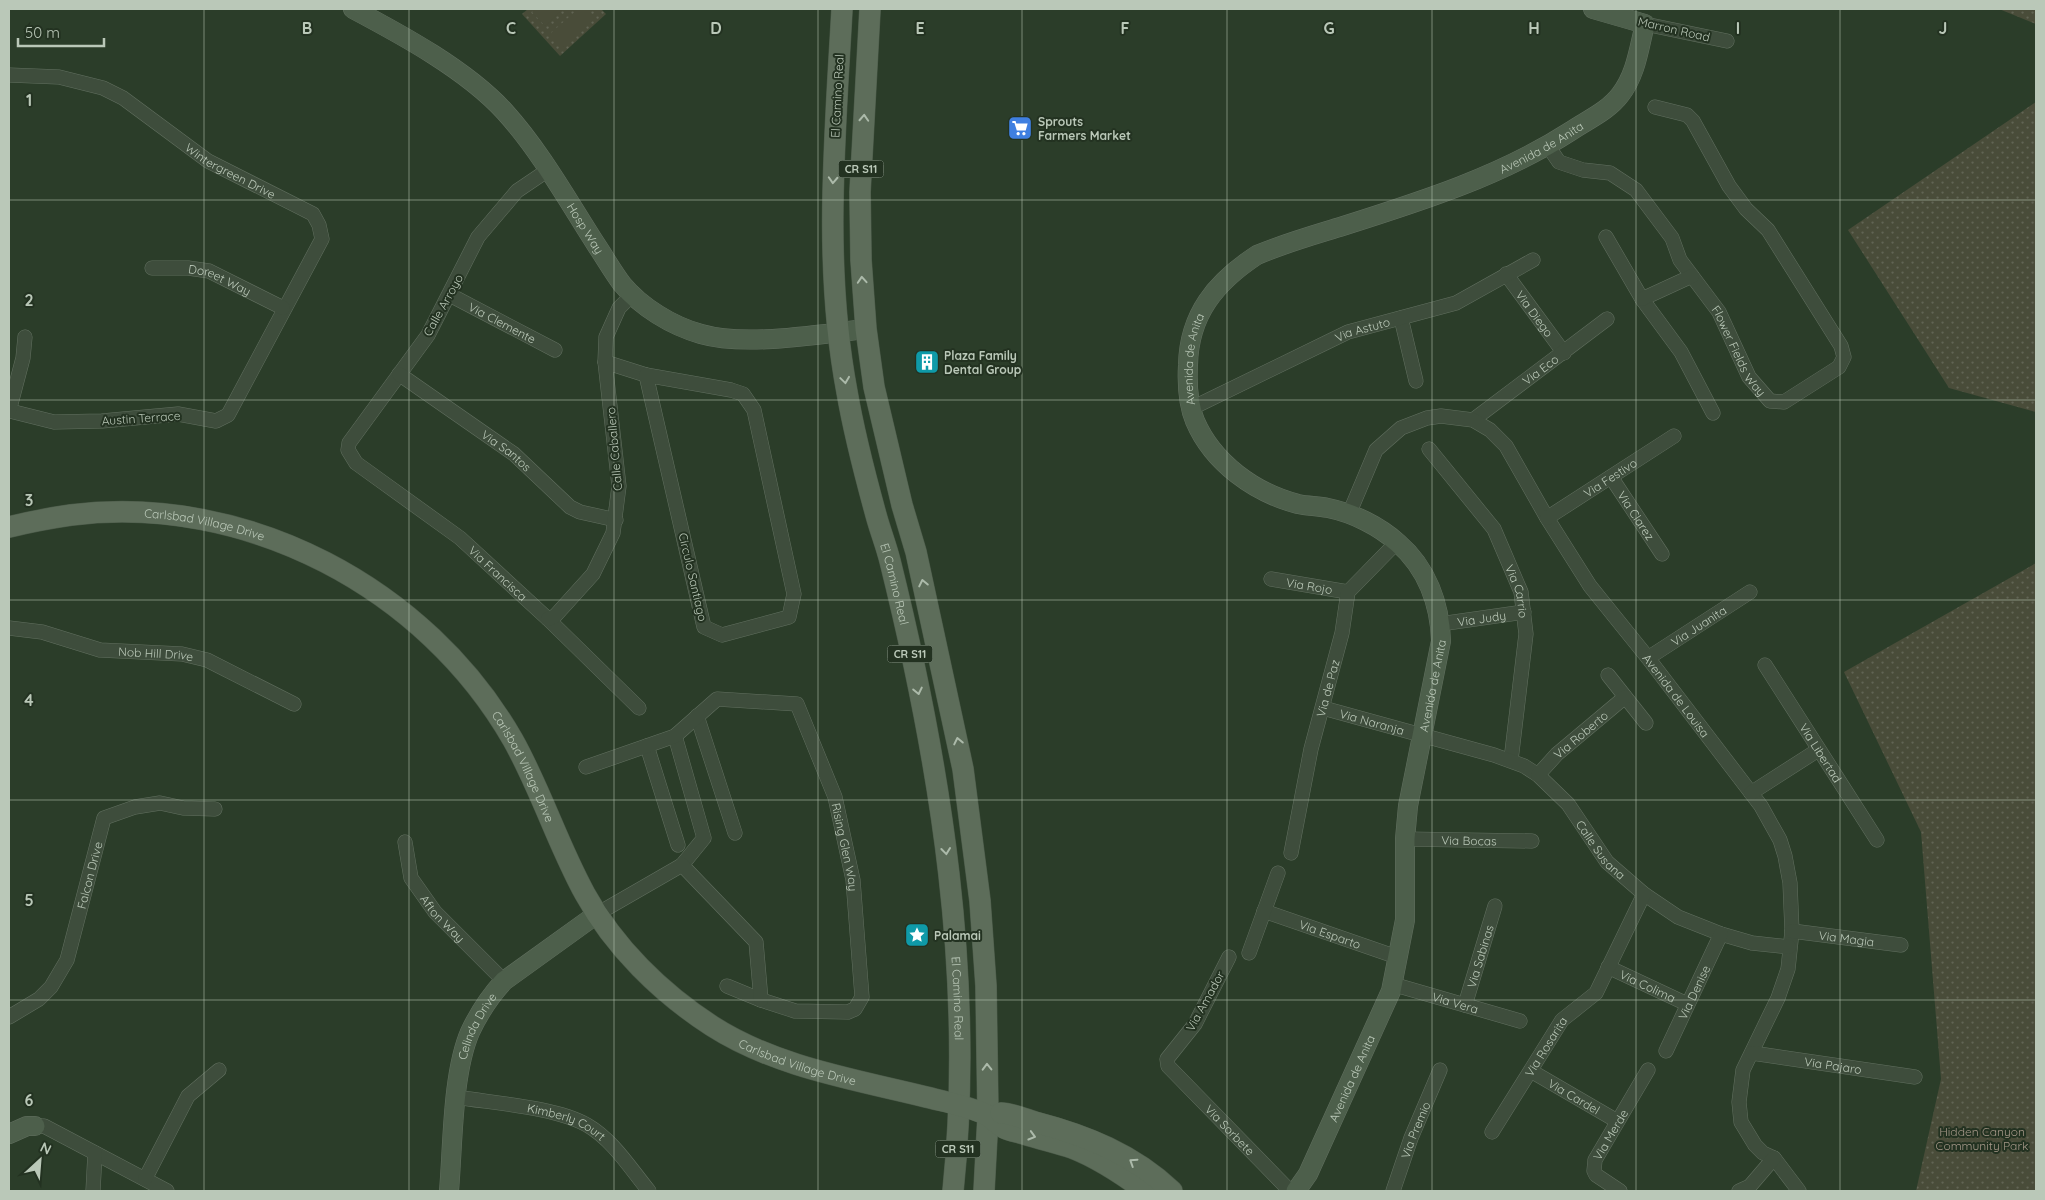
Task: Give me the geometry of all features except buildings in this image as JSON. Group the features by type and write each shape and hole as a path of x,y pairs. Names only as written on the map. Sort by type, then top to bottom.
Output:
{"main road":[{"name":"El Camino Real","path":"842,9 832,192 833,260 838,332 847,392 875,512 889,559 936,774 953,906 958,987 959,1138 954,1191"},
{"name":"CR S11","path":"870,9 860,192 861,260 866,329 874,387 902,505 916,552 963,769 982,924 986,986 988,1116 984,1191"},
{"name":"Carlsbad Village Drive","path":"9,527 73,515 116,512 174,515 211,521 295,547 370,587 407,615 442,646 472,680 511,737 526,764 584,893 597,914 624,949 659,986 711,1026 777,1058 959,1106 988,1116 1004,1128 1073,1148 1098,1160 1145,1191"},
{"name":"Carlsbad Village Drive","path":"988,1116 1003,1113 1089,1138 1108,1146 1138,1164 1172,1191"}],"street":[{"name":"Hosp Way","path":"352,9 398,33 481,89 510,118 548,170 622,284 655,313 701,334 724,339 756,340 866,329"},
{"name":"Marron Road","path":"1593,9 1645,24 1727,41"},
{"name":"Avenida de Anita","path":"1296,1191 1308,1174 1390,992 1404,920 1405,839 1408,806 1440,641 1440,624 1429,585 1410,555 1397,542 1365,521 1349,514 1329,508 1298,504 1262,491 1230,469 1212,449 1195,420 1192,408 1188,376 1191,335 1200,312 1210,295 1239,266 1257,255 1270,249 1449,191 1499,171 1548,146 1604,109 1619,96 1628,82 1637,60 1645,24"},
{"name":"Wintergreen Drive","path":"9,75 59,77 103,88 123,98 208,161 313,214 319,224 322,239 261,350"},
{"name":"Flower Fields Way","path":"1548,146 1560,162 1583,170 1610,173 1636,190 1672,238 1680,260 1719,312 1749,377 1770,402 1784,402 1839,367 1844,357 1841,346 1768,230 1746,209 1729,186 1693,121 1687,115 1655,107"},
{"name":"Calle Arroyo","path":"348,450 349,443 428,335 478,237 517,191 548,170"},
{"path":"1606,237 1642,299 1680,352 1712,413"},
{"name":"Via Astuto","path":"1192,408 1348,332 1456,303 1533,260"},
{"name":"Doreet Way","path":"152,268 188,268 209,271 284,308"},
{"name":"Via Diego","path":"1506,274 1564,353"},
{"path":"1642,299 1692,276"},
{"name":"Calle Caballero","path":"548,619 555,616 593,574 613,533 619,486 605,362 606,337 619,308 633,294"},
{"name":"Via Clemente","path":"450,295 555,350"},
{"path":"1401,318 1416,381"},
{"name":"Via Eco","path":"1473,420 1607,319"},
{"path":"9,411 23,358 25,337"},
{"name":"Austin Terrace","path":"9,411 54,422 102,421 178,414 216,422 228,415 261,350"},
{"path":"605,362 646,375"},
{"name":"Via Santos","path":"399,374 514,454 570,506 580,512 616,520"},
{"name":"Circulo Santiago","path":"646,375 731,390 743,394 754,410 794,594 789,617 722,635 704,627 646,375"},
{"name":"Avenida de Louisa","path":"1349,514 1376,450 1401,428 1428,418 1441,416 1473,420 1490,430 1506,446 1547,518 1590,586 1648,658 1766,815 1780,840 1785,856 1790,883 1792,931 1788,969 1778,998 1743,1070 1738,1102 1741,1122 1755,1145 1763,1153 1774,1158 1799,1191"},
{"name":"Via Festivo","path":"1547,518 1674,436"},
{"name":"Via Carrio","path":"1429,449 1494,529 1521,592 1526,634 1511,760"},
{"name":"Via Francisca","path":"348,450 356,463 460,538 548,619 638,708"},
{"name":"Via Clarez","path":"1611,477 1662,554"},
{"path":"1348,592 1397,542"},
{"name":"Via Rojo","path":"1270,579 1348,592"},
{"name":"Via de Paz","path":"1292,853 1311,749 1342,633 1348,592"},
{"name":"Via Juanita","path":"1648,658 1750,592"},
{"name":"Via Judy","path":"1440,624 1524,612"},
{"name":"Nob Hill Drive","path":"9,628 42,632 100,650 182,654 207,660 294,704"},
{"name":"Via Libertad","path":"1765,666 1877,840"},
{"path":"1608,675 1646,723"},
{"name":"Via Roberto","path":"1538,775 1557,754 1626,697"},
{"name":"Rising Glen Way","path":"586,767 675,736 717,699 798,704 835,797 853,880 862,997 855,1009 848,1012 795,1010 761,1000 727,986"},
{"name":"Via Naranja","path":"1323,708 1423,735"},
{"path":"697,716 735,833"},
{"name":"Calle Susana","path":"1423,735 1511,760 1538,775 1568,804 1607,862 1644,894 1678,916 1721,934 1752,943 1790,946"},
{"path":"597,914 682,865 704,838 675,736"},
{"path":"647,746 678,845"},
{"path":"1751,793 1818,750"},
{"name":"Falcon Drive","path":"9,1017 40,999 50,987 66,960 104,818 134,807 160,803 183,808 215,809"},
{"name":"Via Bocas","path":"1405,839 1532,841"},
{"name":"Afton Way","path":"405,842 411,878 435,912 504,981"},
{"path":"682,865 756,942 761,1000"},
{"path":"1249,953 1278,873"},
{"name":"Via Rosarita","path":"1492,1132 1562,1020 1596,993 1644,894"},
{"name":"Via Sabinas","path":"1465,1005 1494,906"},
{"name":"Via Esparto","path":"1264,911 1397,957"},
{"name":"Celinda Drive","path":"449,1191 456,1097 461,1062 470,1032 504,981 597,914"},
{"name":"Via Magia","path":"1792,931 1901,945"},
{"name":"Via Denise","path":"1666,1050 1721,934"},
{"name":"Via Amador","path":"1170,1069 1168,1059 1195,1024 1229,957"},
{"name":"Via Colima","path":"1608,967 1687,1004"},
{"name":"Via Vera","path":"1392,984 1520,1021"},
{"name":"Via Pajaro","path":"1752,1053 1915,1077"},
{"name":"Via Sorbete","path":"1170,1069 1290,1191"},
{"path":"145,1179 188,1096 219,1070"},
{"name":"Via Premio","path":"1393,1191 1411,1138 1440,1070"},
{"name":"Via Merde","path":"1620,1191 1596,1175 1594,1171 1595,1160 1648,1070"},
{"name":"Via Cardel","path":"1531,1071 1617,1121"},
{"name":"Kimberly Court","path":"456,1097 548,1112 569,1117 587,1125 609,1142 649,1191"},
{"path":"9,1134 27,1126 44,1126 168,1191"},
{"path":"93,1191 95,1152"},
{"path":"1739,1191 1750,1186 1774,1158"}],"green space":[{"path":"528,9 601,9 606,14 560,56 522,14"},
{"path":"536,9 563,9 545,26 532,12"},
{"path":"578,9 585,9 594,19 564,47 551,33"},
{"path":"1999,9 2036,9 2036,24"},
{"path":"2036,102 2036,412 1949,388 1848,230"},
{"name":"Hidden Canyon Community Park","path":"2036,563 2036,1191 1916,1191 1941,1079 1921,832 1844,672"}],"place":[{"name":"Sprouts Farmers Market","path":"1020,128"},
{"name":"Plaza Family Dental Group","path":"927,362"},
{"name":"Palamai","path":"917,935"}]}
